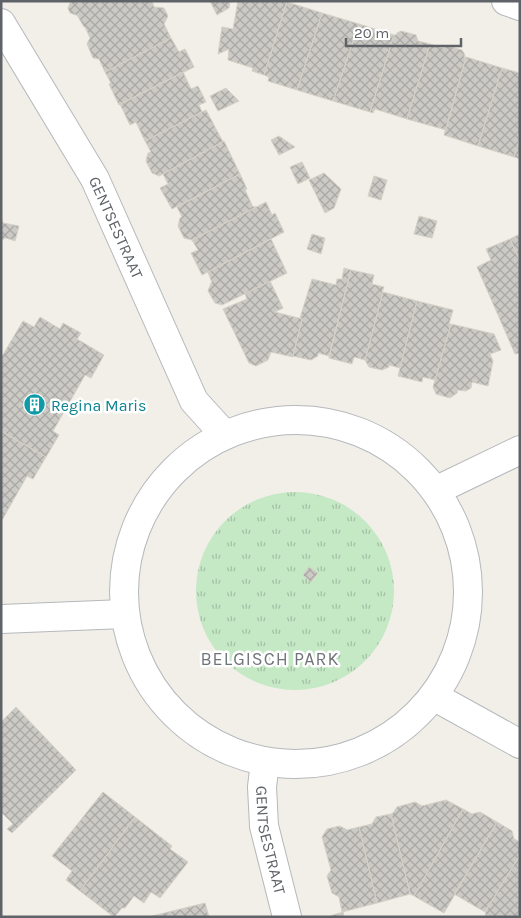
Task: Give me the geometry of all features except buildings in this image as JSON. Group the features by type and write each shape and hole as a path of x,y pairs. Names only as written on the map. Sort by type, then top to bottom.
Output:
{"street":[{"path":"506,1 520,6"},
{"name":"GENTSESTRAAT","path":"1,23 95,179 194,401 224,434"},
{"path":"274,420 324,421 394,448 437,490 461,538 470,592 462,645 435,697 394,735 325,763 266,762 205,739 168,708 139,665 124,614 127,556 143,511 182,462 224,434 274,420"},
{"path":"437,490 520,450"},
{"path":"1,619 124,614"},
{"path":"435,697 520,744"},
{"name":"GENTSESTRAAT","path":"266,762 262,787 264,826 286,917"}],"green space":[{"path":"285,492 305,492 324,496 342,503 358,514 372,528 387,553 394,581 390,620 383,638 372,654 358,668 342,679 324,686 305,690 285,690 266,686 248,679 232,668 218,654 207,638 200,620 196,601 196,581 200,562 207,544 218,528 232,514 248,503 266,496"}],"place":[{"name":"Regina Maris","path":"35,405"}],"district":[{"name":"BELGISCH PARK","path":"270,659"}]}
